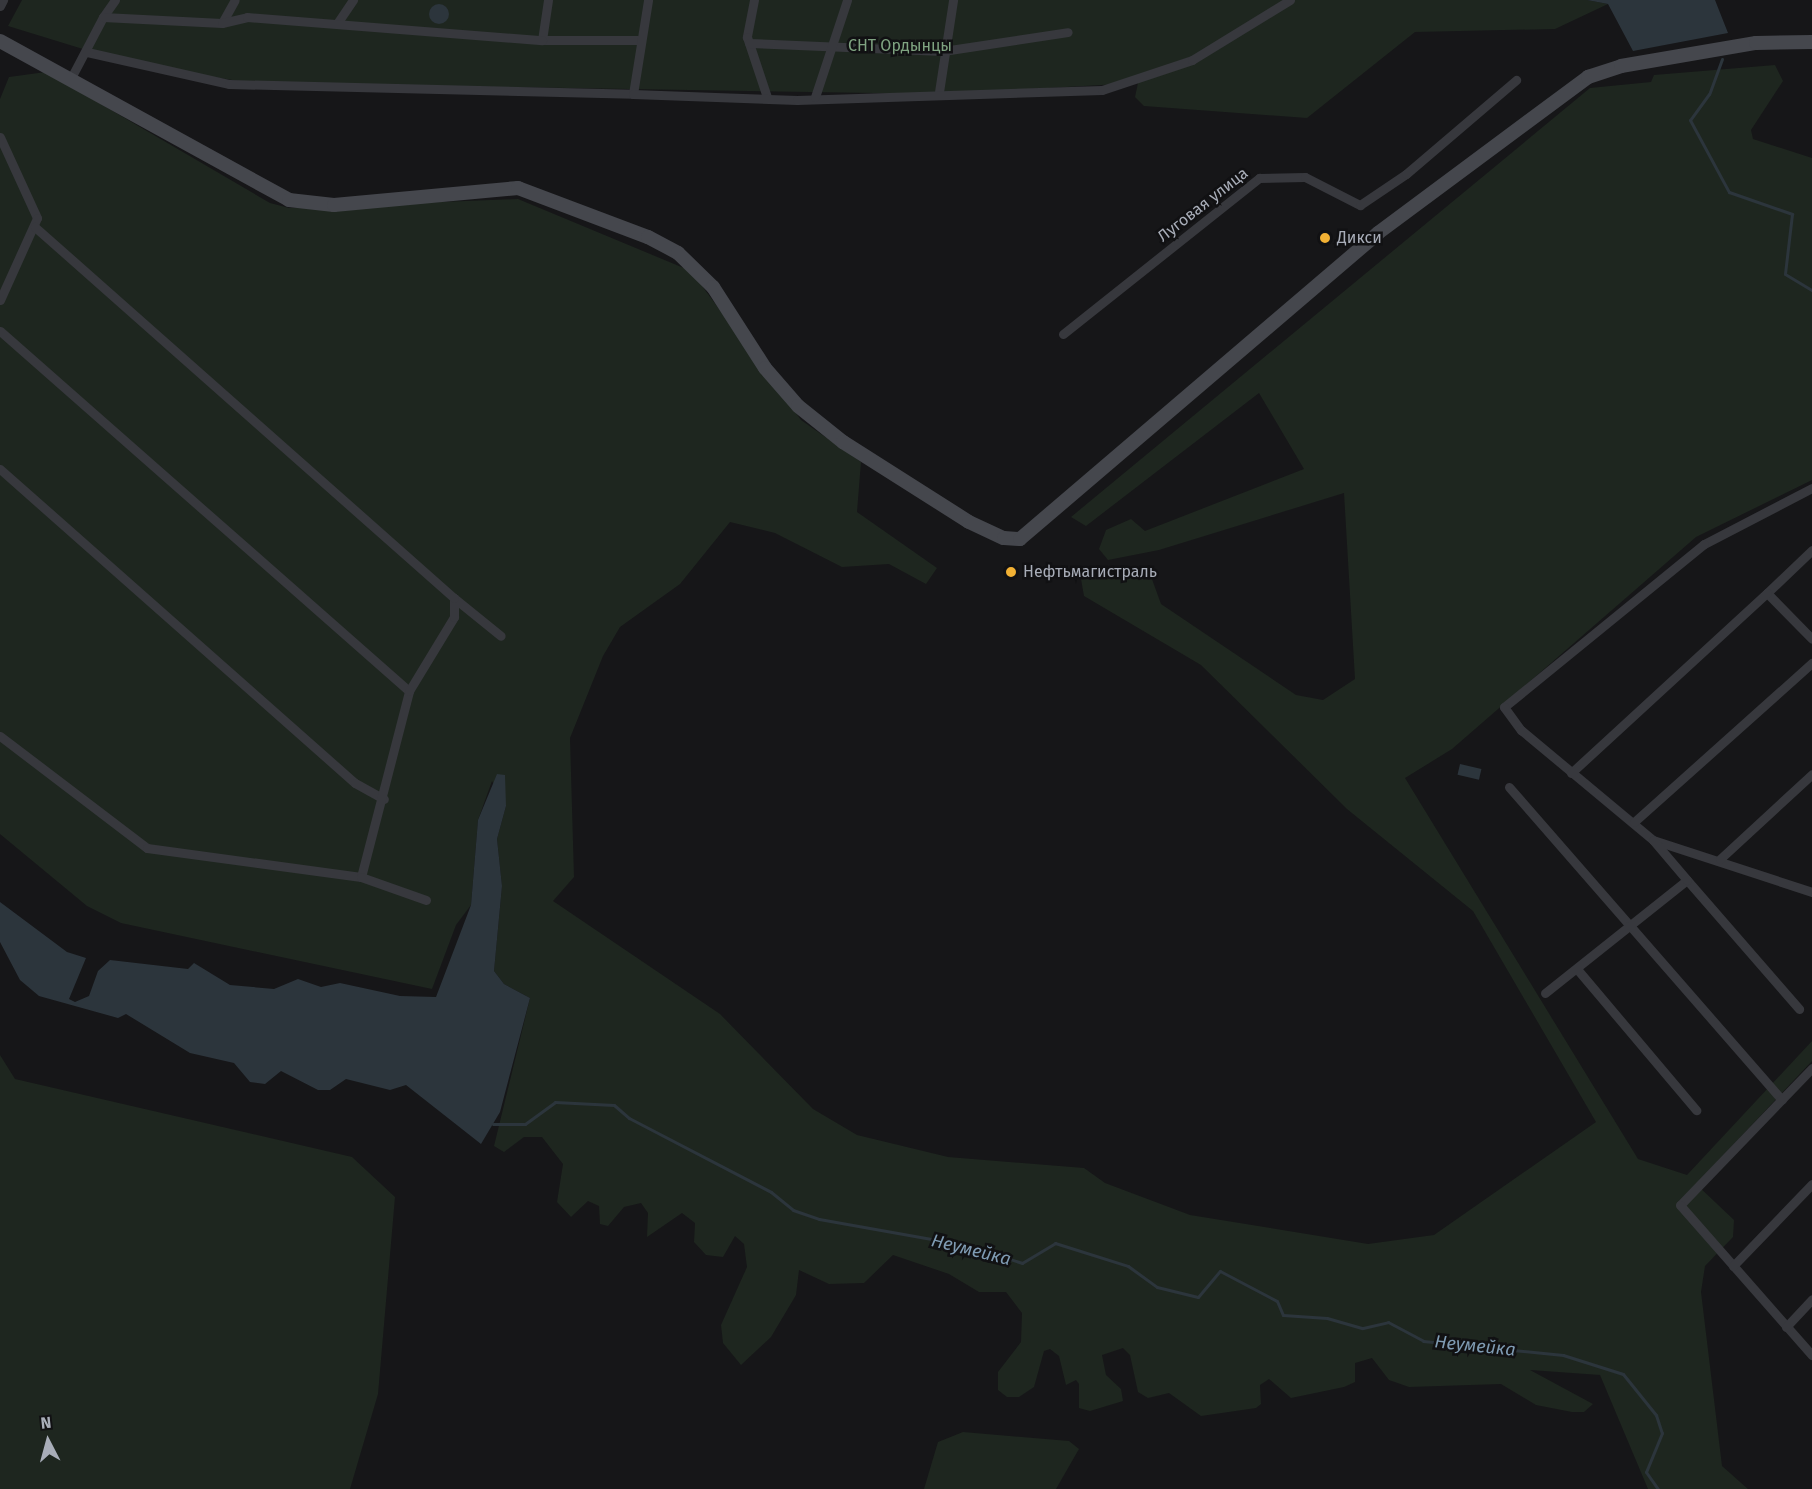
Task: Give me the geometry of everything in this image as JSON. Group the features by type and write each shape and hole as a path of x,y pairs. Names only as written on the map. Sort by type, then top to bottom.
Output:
{"street":[{"path":"0,6 3,0"},
{"path":"71,78 87,52 103,17 115,0"},
{"path":"222,23 235,0"},
{"path":"338,22 353,0"},
{"path":"542,40 548,0"},
{"path":"633,94 648,0"},
{"path":"754,0 749,43 767,98"},
{"path":"815,97 847,0"},
{"path":"939,92 943,51 953,0"},
{"path":"87,52 229,84 767,98 939,92 1102,90 1192,60 1290,0"},
{"path":"103,17 222,23 247,17 338,22 542,40 641,40"},
{"path":"749,43 943,51 1068,32"},
{"path":"0,41 71,78 289,200 334,205 518,188 562,200 648,237 678,253 713,286 765,368 798,406 969,522 1004,538 1020,539 1378,233 1588,76 1756,43 1812,42"},
{"name":"Луговая улица","path":"1063,334 1259,178 1305,177 1360,205 1406,174 1516,80"},
{"path":"0,137 37,218 35,227 0,300"},
{"path":"35,227 454,598 501,636"},
{"path":"0,332 410,691"},
{"path":"0,469 355,783 384,799"},
{"path":"1799,1009 1653,840 1572,773 1504,707 1704,544 1812,488"},
{"path":"1572,773 1812,550"},
{"path":"1767,592 1812,639"},
{"path":"361,877 384,799 410,691 454,617 454,598"},
{"path":"1634,822 1812,663"},
{"path":"0,736 147,848 361,877 426,900"},
{"path":"1720,859 1812,774"},
{"path":"1509,787 1629,929 1782,1100"},
{"path":"1653,840 1720,859 1812,892"},
{"path":"1545,993 1629,929 1687,880"},
{"path":"1577,969 1696,1110"},
{"path":"1812,1068 1680,1205 1812,1355"},
{"path":"1733,1266 1812,1184"},
{"path":"1786,1327 1812,1299"}],"green space":[{"name":"СНТ Ордынцы","path":"22,0 1587,0 1608,4 1555,29 1415,32 1307,118 1144,106 1135,97 1138,83 938,94 252,83 135,65 8,26"},
{"path":"1775,65 1783,81 1751,130 1753,139 1812,158 1812,480 1696,537 1452,749 1405,778 1638,1159 1687,1175 1812,1041 1812,1061 1696,1184 1734,1220 1733,1237 1705,1266 1701,1292 1722,1466 1748,1489 1648,1489 1600,1375 1530,1370 1593,1404 1584,1412 1572,1412 1536,1405 1501,1384 1409,1387 1389,1380 1372,1358 1355,1363 1355,1382 1344,1387 1291,1398 1269,1379 1260,1385 1261,1404 1256,1408 1201,1416 1169,1393 1148,1398 1138,1392 1130,1355 1123,1348 1102,1355 1106,1375 1121,1389 1123,1401 1090,1411 1079,1408 1079,1384 1076,1380 1066,1385 1059,1356 1050,1349 1044,1351 1034,1387 1019,1397 1007,1397 998,1390 998,1372 1021,1342 1022,1313 1006,1292 979,1292 949,1274 893,1255 864,1283 829,1284 799,1270 796,1295 771,1337 741,1365 723,1343 721,1325 747,1267 744,1244 735,1236 723,1257 706,1255 694,1242 695,1223 682,1213 647,1237 648,1213 641,1203 624,1207 608,1226 600,1224 599,1206 588,1201 571,1217 557,1202 563,1164 542,1137 524,1137 504,1152 494,1146 530,998 504,984 494,971 502,886 497,839 506,806 492,781 478,820 471,905 456,925 432,989 121,923 87,906 0,834 0,99 9,77 46,72 270,203 289,208 518,199 691,271 801,420 861,462 857,512 937,568 926,584 889,564 842,567 775,533 730,522 680,584 620,627 603,656 570,738 574,877 553,901 720,1014 813,1109 857,1135 948,1157 1084,1168 1105,1183 1190,1215 1368,1244 1434,1235 1596,1122 1473,911 1347,809 1201,665 1084,596 1081,579 1149,571 1161,604 1296,695 1323,700 1355,679 1344,493 1159,550 1108,560 1099,549 1106,530 1131,519 1145,531 1304,469 1259,393 1086,526 1071,517 1590,88 1651,82 1654,75"},
{"path":"0,1055 15,1079 352,1157 395,1197 378,1394 350,1489 0,1489"},
{"path":"963,1432 1069,1441 1079,1449 1056,1489 924,1489 938,1442"}],"shaded area":[{"path":"1587,0 1715,0 1728,33 1633,51 1608,4"},
{"path":"439,4 446,7 449,14 446,21 439,24 432,21 429,14 432,7"},
{"path":"1460,764 1481,769 1479,780 1458,775"},
{"path":"497,774 505,775 506,806 497,839 502,886 494,971 504,984 530,998 500,1112 481,1144 406,1085 390,1090 346,1079 330,1090 318,1090 281,1071 265,1084 250,1082 234,1063 190,1053 126,1014 118,1018 39,996 20,980 0,942 0,902 67,952 86,958 69,999 75,1002 89,996 98,971 110,960 188,969 194,963 230,985 274,989 298,979 321,987 340,983 400,996 436,997 471,905 478,820"}],"waterway":[{"path":"1722,59 1709,94 1690,120 1729,192 1792,214 1785,274 1812,290"},
{"name":"Неумейка","path":"493,1124 525,1124 555,1102 614,1105 629,1118 771,1192 793,1210 819,1219 971,1246 1022,1263 1055,1243 1128,1266 1157,1287 1198,1297 1220,1271 1277,1301 1283,1315 1327,1318 1363,1328 1388,1322 1423,1341 1563,1355 1623,1374 1656,1415 1662,1433 1646,1472 1658,1489"}],"place":[{"name":"Дикси","path":"1325,238"},
{"name":"Нефтьмагистраль","path":"1011,572"}]}
